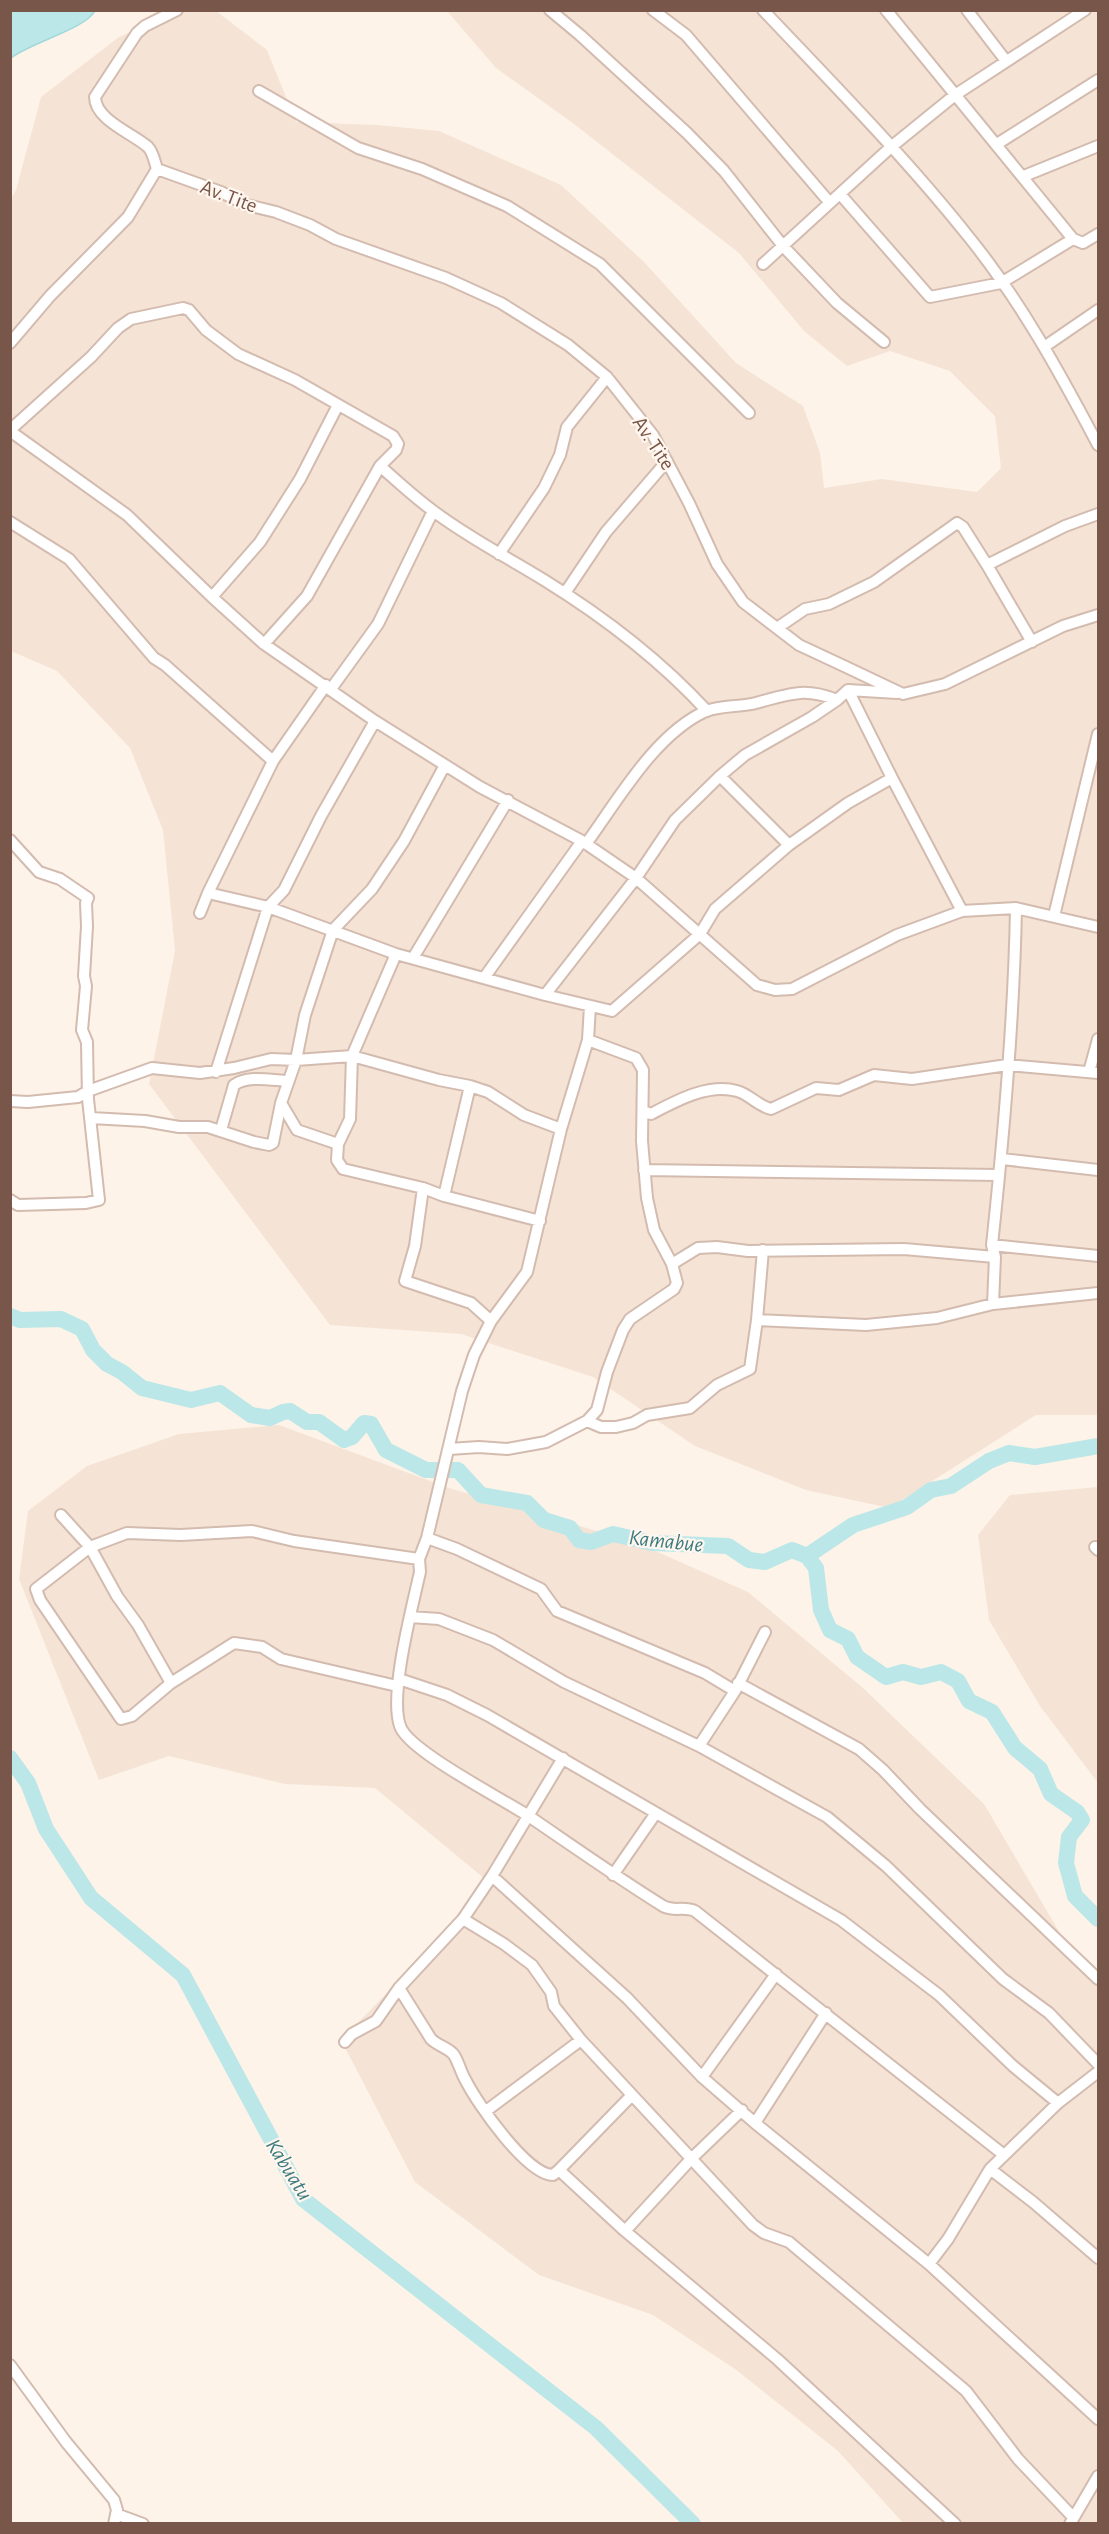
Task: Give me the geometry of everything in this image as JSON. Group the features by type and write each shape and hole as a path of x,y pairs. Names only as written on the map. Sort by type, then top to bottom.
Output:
{"street":[{"path":"10,343 50,296 128,217 157,169 150,148 119,129 97,106 95,97 137,33 145,26 177,10"},
{"path":"550,10 687,133 724,171 783,246 837,303 884,342"},
{"path":"653,10 686,35 830,203"},
{"path":"763,10 891,147 970,238 1044,347 1098,445"},
{"path":"886,10 1024,176 1073,239 1083,243 1098,234"},
{"path":"966,10 1006,61"},
{"path":"763,264 891,147 955,95 1085,10"},
{"path":"997,144 1098,80"},
{"path":"259,91 358,148 422,169 507,206 600,264 749,412"},
{"path":"1024,176 1098,146"},
{"name":"Av. Tite","path":"157,169 221,192 247,206 276,212 310,225 336,239 446,278 501,303 568,345 607,377 652,435 668,461 717,564 743,602 799,645 903,694"},
{"path":"840,194 930,297 1001,283 1073,239"},
{"path":"264,644 307,596 380,466 396,450 398,444 395,438 296,380 238,354 206,330 189,310 176,309 131,319 10,430 127,514 264,644 375,721 480,787 584,842 636,878 757,985 776,990 792,989 897,935 962,911 1016,908 1098,927"},
{"path":"1044,347 1098,310"},
{"path":"499,554 544,488 560,455 567,427 607,377"},
{"path":"212,597 260,542 300,479 338,405"},
{"path":"565,593 606,532 668,461"},
{"path":"380,466 433,511 565,593 640,647 676,677 707,711"},
{"path":"200,913 208,892 273,761 378,624 433,511"},
{"path":"987,565 1065,526 1098,514"},
{"path":"10,522 69,559 154,658 165,665 273,761"},
{"path":"777,628 805,609 829,604 874,582 957,523 963,526 1032,642"},
{"path":"545,995 636,878 675,820 745,755 813,717 848,690 903,694 945,684 1063,626 1098,615"},
{"path":"848,690 962,911"},
{"path":"484,978 584,842 656,750 679,729 707,711 750,705 790,694 817,692 837,700"},
{"path":"216,1072 268,907 284,890 321,816 375,721"},
{"path":"1054,916 1098,734"},
{"path":"91,1118 144,1121 221,1130 254,1142 272,1145 287,1081 296,1060 305,1015 333,930 372,889 404,841 445,765"},
{"path":"720,776 789,845"},
{"path":"208,892 268,907 396,954 612,1011 700,934 715,909 789,845 848,803 892,778"},
{"path":"413,958 508,800"},
{"path":"10,840 39,872 60,879 88,898 84,976 86,986 82,1030 87,1042 88,1091 99,1200 86,1203 18,1205 10,1200"},
{"path":"993,1304 993,1251 1002,1159 1014,982 1016,908"},
{"path":"396,954 352,1056 350,1119 338,1144 337,1160 343,1169 423,1188 444,1196 540,1221"},
{"path":"590,1006 588,1040 561,1129 527,1272 490,1321 474,1355 462,1391 427,1538 419,1559 420,1572 398,1683 399,1720 404,1734 422,1750 528,1816 670,1910 689,1908 695,1911 1004,2155"},
{"path":"643,1111 651,1114 687,1096 727,1090 739,1091 771,1109 816,1088 839,1090 874,1076 912,1079 1007,1065 1094,1072 1098,1039"},
{"path":"449,1449 479,1447 507,1449 546,1442 587,1421 597,1410 607,1372 623,1330 630,1319 669,1293 677,1283 672,1264 654,1230 644,1170 645,1078 641,1064 636,1058 588,1040"},
{"path":"10,1101 78,1098 88,1091 152,1068 200,1073 216,1072 271,1059 296,1060 352,1056 488,1092 524,1115 561,1129"},
{"path":"221,1130 234,1085 238,1081 260,1079 287,1081"},
{"path":"444,1196 470,1086"},
{"path":"281,1103 297,1130 338,1144"},
{"path":"1002,1159 1098,1170"},
{"path":"644,1170 999,1175"},
{"path":"423,1188 415,1246 405,1281 471,1303 490,1321"},
{"path":"672,1264 698,1248 717,1247 748,1251 904,1249 1098,1256"},
{"path":"587,1421 601,1427 616,1427 633,1423 647,1415 690,1408 717,1385 750,1369 763,1250"},
{"path":"757,1320 867,1325 937,1318 993,1304 1098,1293"},
{"path":"61,1515 90,1546 117,1596 138,1625 171,1683"},
{"path":"419,1559 294,1541 252,1531 181,1535 127,1533 90,1546 38,1587 36,1595 121,1719 132,1716 171,1683 234,1643 262,1647 281,1659 447,1695 563,1758 841,1920 939,1995 1014,2066 1058,2103"},
{"path":"427,1538 506,1570 541,1589 557,1611 736,1687 859,1749 884,1770 920,1809 1098,1979"},
{"path":"410,1617 439,1620 493,1640 564,1682 699,1746 827,1817 886,1866 1003,1979 1049,2013 1098,2064"},
{"path":"699,1746 736,1687 765,1632"},
{"path":"345,2042 351,2034 376,2020 399,1988 463,1919 492,1876 563,1758"},
{"path":"614,1875 656,1813"},
{"path":"492,1876 627,1998 702,2077 754,2123 929,2264 1098,2419"},
{"path":"463,1919 504,1944 532,1965 551,1992 554,2006 581,2040 753,2225 764,2233 789,2242 966,2391 1018,2460 1071,2520 1098,2476"},
{"path":"702,2077 777,1974"},
{"path":"399,1988 436,2044 453,2053 466,2083 510,2145 533,2166 549,2175 559,2170 632,2095"},
{"path":"754,2123 826,2013"},
{"path":"486,2111 581,2040"},
{"path":"929,2264 948,2239 990,2169 1058,2103 1098,2072"},
{"path":"626,2231 691,2159 742,2110"},
{"path":"990,2169 1033,2202 1098,2258"},
{"path":"559,2170 626,2231 777,2360 955,2523"},
{"path":"10,2365 66,2442 114,2500 115,2519 143,2523"}],"shaded area":[{"path":"177,11 216,11 267,50 296,122 377,125 439,131 561,185 644,262 736,363 803,406 820,453 824,488 882,479 977,492 1001,468 995,416 950,371 890,351 847,366 804,331 739,253 574,124 496,68 447,11 1098,11 1098,1415 1036,1415 890,1508 806,1490 695,1446 593,1377 461,1334 330,1325 149,1084 175,951 163,830 130,748 57,671 11,651 10,200 16,190 41,97 119,37"},
{"path":"279,1425 449,1488 635,1542 748,1592 863,1688 984,1804 1061,1935 1098,1978 1098,2523 903,2523 838,2451 735,2369 653,2315 539,2275 415,2182 341,2040 436,1943 485,1879 375,1788 285,1784 169,1756 99,1780 19,1579 28,1511 87,1466 179,1434"},
{"path":"1098,1487 1098,1783 1040,1706 989,1620 978,1535 1010,1495"}],"water":[{"path":"11,10 95,11 80,24 11,58"}],"waterway":[{"name":"Kamabue","path":"10,1316 20,1320 61,1319 82,1329 93,1350 107,1364 122,1372 142,1388 191,1400 220,1393 251,1415 270,1418 290,1411 307,1422 319,1422 344,1440 352,1437 364,1423 371,1424 386,1450 426,1470 458,1470 481,1495 527,1503 544,1520 570,1528 579,1540 591,1542 613,1534 652,1543 728,1546 749,1560 765,1562 792,1550 807,1556 816,1568 821,1610 830,1630 848,1639 857,1657 886,1677 903,1672 921,1677 941,1672 958,1681 969,1701 992,1712 1015,1748 1040,1769 1051,1794 1077,1812 1082,1820 1069,1837 1066,1863 1075,1896 1098,1919"},
{"path":"807,1556 853,1525 907,1507 931,1490 951,1486 989,1461 1009,1453 1035,1457 1098,1446"},
{"name":"Kabuatu","path":"10,1758 28,1783 46,1829 91,1898 183,1975 303,2199 596,2428 693,2524"}]}
